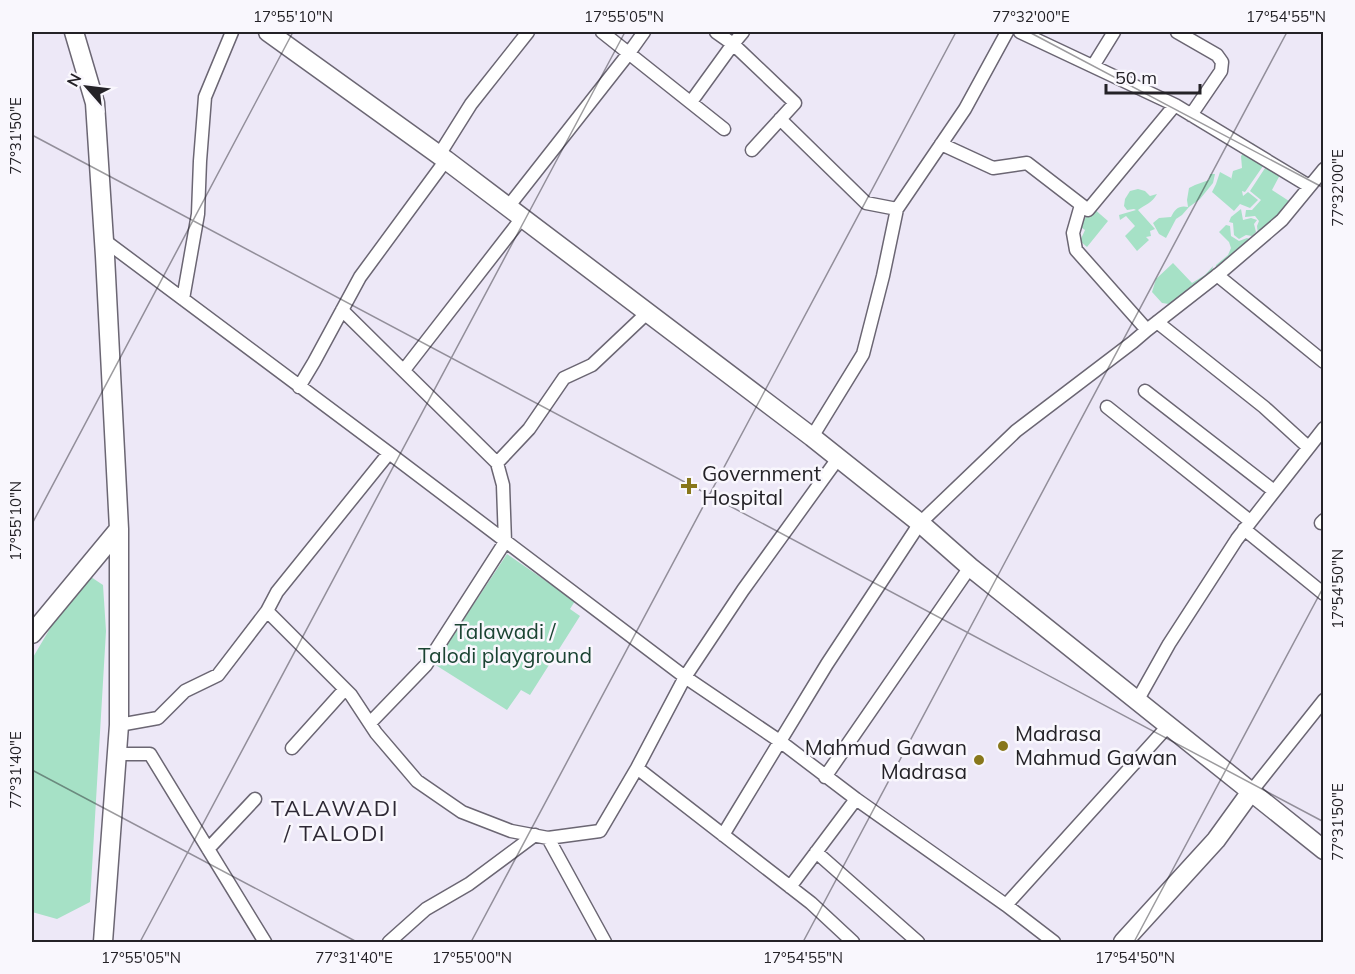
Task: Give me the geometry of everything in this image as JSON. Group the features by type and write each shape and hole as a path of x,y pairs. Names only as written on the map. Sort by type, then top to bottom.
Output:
{"street":[{"path":"74,32 95,103 119,529 119,725 103,942"},
{"path":"183,299 198,214 205,97 232,32"},
{"path":"268,32 442,158 839,457 970,567 1323,850"},
{"path":"299,387 360,277 442,158 471,104 528,32"},
{"path":"602,32 724,129"},
{"path":"404,370 644,32"},
{"path":"716,32 795,103 752,150"},
{"path":"691,102 743,32"},
{"path":"812,437 863,354 897,209 964,109 1007,32"},
{"path":"1020,32 1175,105 1309,186"},
{"path":"1093,66 1114,32"},
{"path":"1177,32 1217,55 1222,62 1221,70 1191,115"},
{"path":"940,144 993,168 1027,163 1088,210 1175,105"},
{"path":"780,119 866,203 897,209"},
{"path":"723,835 827,664 920,523 1016,431 1133,342 1282,220 1323,169"},
{"path":"1082,205 1073,233 1076,249 1146,330"},
{"path":"104,240 685,677 781,742 825,777 1006,905 1054,942"},
{"path":"1217,275 1323,362"},
{"path":"342,310 497,463 503,485 505,542 426,665 370,723"},
{"path":"497,463 528,429 564,378 592,365 647,313"},
{"path":"1157,322 1264,407 1308,447"},
{"path":"1145,391 1274,490"},
{"path":"1107,407 1247,525 1323,594"},
{"path":"1137,701 1169,644 1247,525 1323,428"},
{"path":"119,725 158,718 185,691 218,675 267,610 277,592 390,453"},
{"path":"267,610 351,695 376,733 417,781 462,812 511,831 548,838 600,831 685,677 743,590 839,457"},
{"path":"32,634 119,529"},
{"path":"825,777 970,567"},
{"path":"292,748 345,689"},
{"path":"1123,942 1216,840 1323,700"},
{"path":"1006,905 1168,726"},
{"path":"117,754 150,754 265,942"},
{"path":"636,768 811,903 853,942"},
{"path":"208,849 255,799"},
{"path":"790,887 856,799"},
{"path":"389,942 426,909 470,884 535,835"},
{"path":"548,838 605,942"},
{"path":"816,852 918,942"}],"green space":[{"path":"1253,143 1259,150 1270,156 1245,192 1242,191 1243,196 1248,192 1258,200 1250,208 1240,204 1234,211 1212,192 1220,172 1231,180 1233,171 1242,168 1241,156"},
{"path":"1267,165 1281,173 1272,190 1289,201 1276,221 1215,271 1216,265 1228,255 1231,248 1229,242 1219,232 1226,225 1230,226 1231,236 1239,241 1247,238 1252,240 1258,234 1259,221 1255,216 1245,217 1246,210 1252,210 1261,200 1250,191"},
{"path":"1210,174 1215,174 1213,183 1200,199 1176,219 1166,238 1159,234 1153,223 1159,218 1171,217 1180,207 1188,207 1189,188 1209,180"},
{"path":"1138,189 1150,196 1157,194 1138,210 1155,229 1150,231 1151,236 1146,237 1149,240 1137,251 1125,236 1135,226 1126,216 1120,220 1119,215 1136,210 1127,210 1124,206 1130,191"},
{"path":"1093,208 1108,221 1087,247 1080,241 1085,230 1079,226"},
{"path":"1241,209 1243,220 1251,218 1257,220 1254,224 1256,232 1252,236 1246,235 1239,239 1234,235 1233,223 1229,222 1231,217"},
{"path":"1173,263 1192,283 1205,275 1213,266 1211,274 1169,304 1162,303 1152,292 1156,279"},
{"name":"Talawadi / Talodi playground","path":"507,554 575,601 570,609 580,616 530,695 521,690 507,710 434,664"},
{"path":"91,577 103,585 106,631 90,902 57,919 32,912 32,659 65,603"}],"place":[{"name":"Government Hospital","path":"689,486"},
{"name":"Madrasa Mahmud Gawan","path":"1003,746"},
{"name":"Mahmud Gawan Madrasa","path":"979,760"}],"district":[{"name":"TALAWADI / TALODI","path":"335,820"}]}
